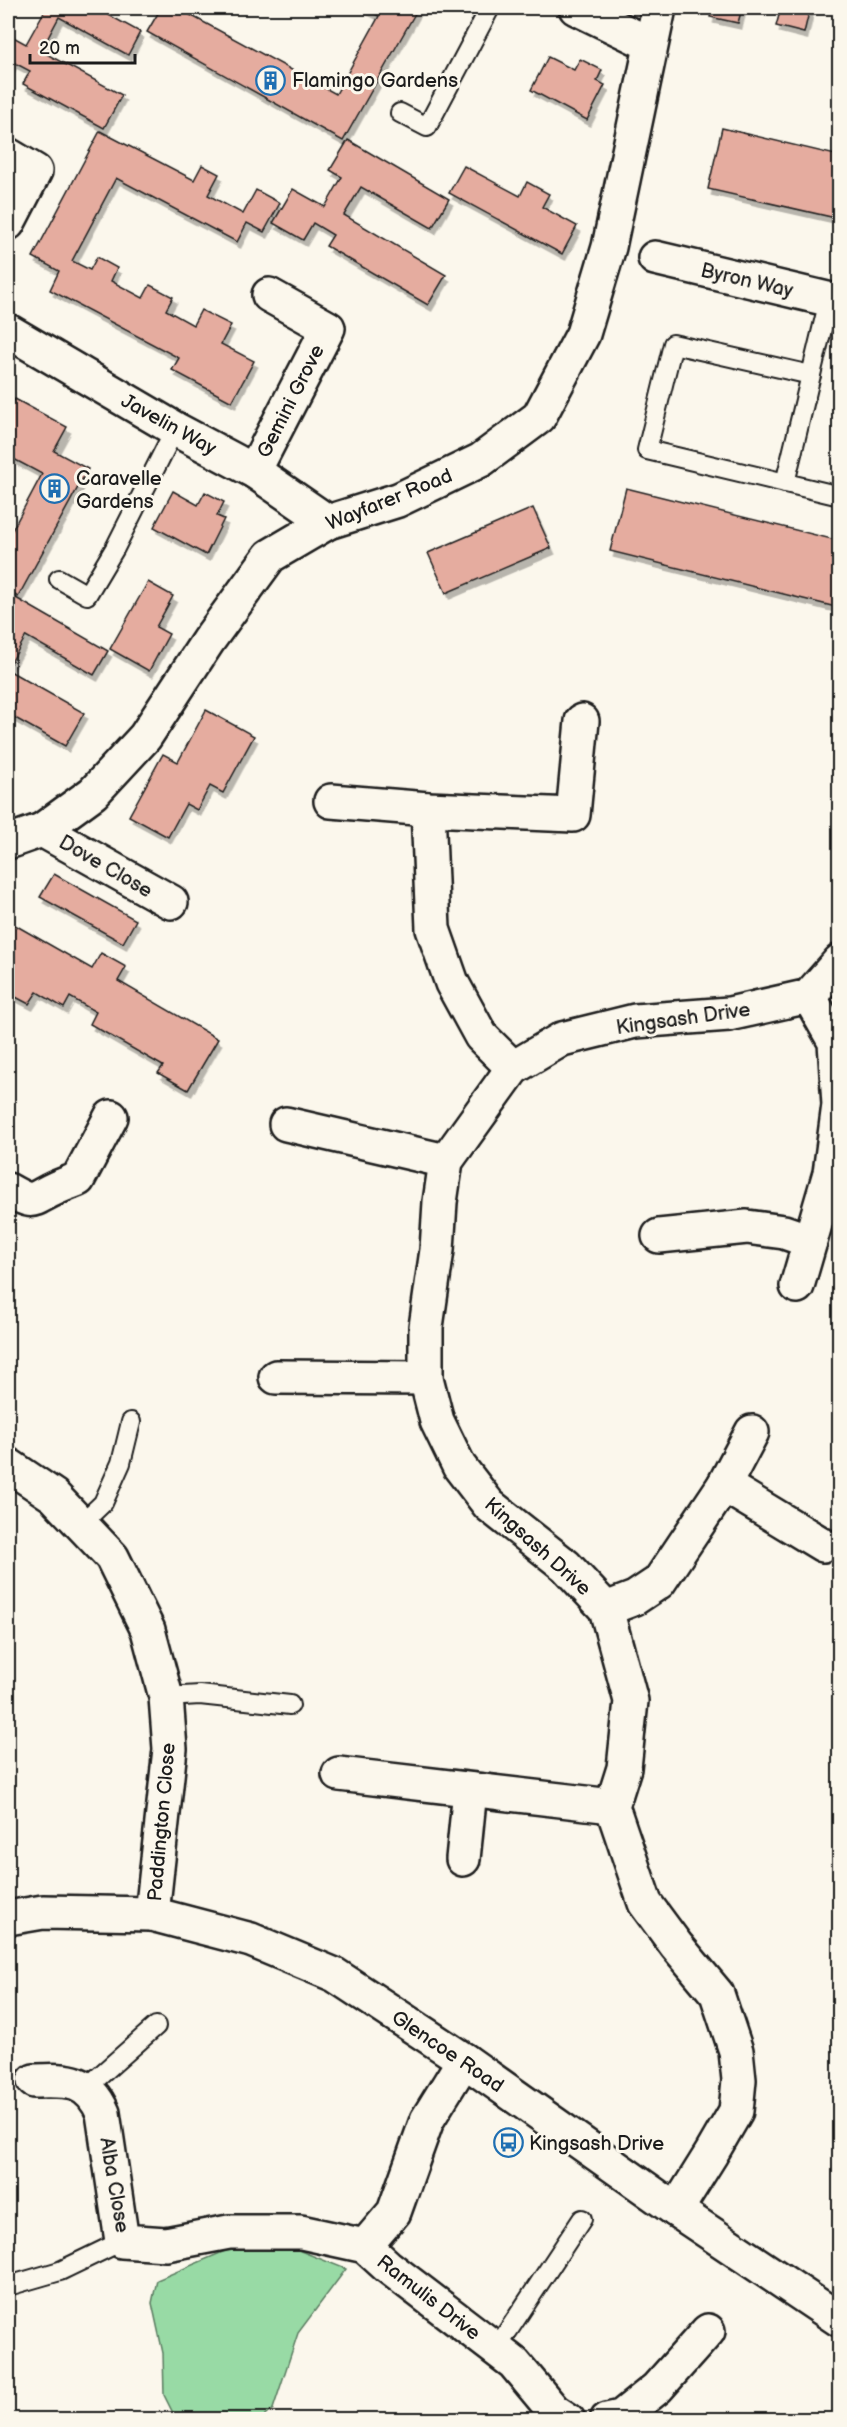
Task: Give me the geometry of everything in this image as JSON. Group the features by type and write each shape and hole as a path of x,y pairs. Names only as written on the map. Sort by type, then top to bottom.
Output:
{"street":[{"path":"576,8 650,44"},
{"name":"Wayfarer Road","path":"8,842 42,830 93,793 145,737 208,641 270,556 328,522 398,500 481,460 539,417 583,333 609,247 659,8"},
{"path":"8,155 35,171 8,223"},
{"name":"Byron Way","path":"655,258 834,301"},
{"name":"Gemini Grove","path":"254,471 328,328 269,295"},
{"name":"Javelin Way","path":"8,331 175,429 254,471 328,522"},
{"path":"331,801 428,809 573,816 582,722"},
{"path":"428,809 433,929 452,983 481,1036 513,1068"},
{"name":"Dove Close","path":"42,830 171,903"},
{"path":"797,1286 830,1173 839,1105 836,1042 809,996 840,961"},
{"name":"Kingsash Drive","path":"612,1806 624,1768 631,1701 606,1609 566,1566 489,1505 459,1466 437,1421 426,1378 426,1327 446,1161 513,1068 562,1039 635,1021 729,1014 809,996"},
{"path":"8,1190 20,1197 39,1198 54,1188 78,1179 111,1117"},
{"path":"286,1124 446,1161"},
{"path":"659,1236 747,1227 784,1232 810,1241"},
{"path":"276,1377 426,1378"},
{"path":"606,1609 635,1598 659,1582 723,1485 752,1432"},
{"name":"Paddington Close","path":"8,1465 54,1496 112,1557 148,1630 166,1697 170,1749 152,1914"},
{"path":"723,1485 823,1545"},
{"path":"339,1774 612,1806 645,1903 717,1994 736,2051 739,2080 736,2111 676,2210"},
{"path":"463,1859 470,1790"},
{"name":"Glencoe Road","path":"8,1918 43,1912 152,1914 251,1940 335,1975 464,2060 676,2210 840,2320"},
{"name":"Ramulis Drive","path":"464,2060 427,2120 394,2212 365,2247 514,2363 554,2411 568,2420"},
{"path":"34,2081 67,2080 86,2088"},
{"name":"Alba Close","path":"86,2088 97,2099 103,2113 122,2241 166,2244 229,2232 301,2232 365,2247"},
{"path":"607,2420 621,2417 657,2388 708,2331"}],"lane":[{"path":"400,113 427,127 490,8"},
{"path":"785,483 811,375 834,301"},
{"path":"811,375 673,344 647,450 840,496"},
{"path":"59,579 87,595 115,548 175,429"},
{"path":"81,1524 103,1503 121,1463 131,1422"},
{"path":"166,1697 200,1695 290,1705"},
{"path":"86,2088 156,2026"},
{"path":"496,2349 582,2219"},
{"path":"8,2286 60,2271 122,2241"}],"green space":[{"path":"239,2245 288,2246 346,2269 298,2333 273,2409 261,2419 176,2419 164,2395 163,2353 152,2303 157,2280"}],"building":[{"path":"39,8 96,8 140,32 128,55 59,17 41,51 122,95 104,128 23,84 30,71 13,62 8,72 8,34 26,44 45,10"},
{"name":"Flamingo Gardens","path":"161,8 183,8 181,10 336,94 379,16 363,8 412,8 417,10 343,141 147,32"},
{"path":"712,8 742,8 738,23 710,17"},
{"path":"781,8 810,8 804,33 776,26"},
{"path":"548,57 574,70 580,59 602,70 597,81 605,85 587,120 531,90"},
{"path":"722,128 840,156 840,219 708,189"},
{"path":"100,131 194,180 202,165 219,174 208,195 243,214 256,190 280,203 264,232 247,223 237,242 116,178 72,261 90,270 97,257 117,268 111,281 143,298 150,285 173,297 166,310 193,325 201,310 231,325 221,344 254,361 232,402 172,370 179,358 50,290 59,271 33,257"},
{"path":"348,140 449,199 432,228 361,187 344,215 446,275 428,305 326,246 333,235 313,223 303,240 273,223 293,189 325,207 342,177 330,170"},
{"path":"464,166 520,196 527,182 549,194 542,207 577,226 562,254 449,193"},
{"name":"Caravelle Gardens","path":"15,399 67,427 54,451 88,469 18,597 8,591 8,538 42,474 8,456 8,406 10,407"},
{"path":"626,488 840,541 840,608 610,551"},
{"path":"173,491 198,505 205,492 224,502 217,516 224,519 206,555 154,527"},
{"path":"533,508 551,548 446,593 428,553"},
{"path":"148,582 173,596 156,627 169,634 149,671 110,649"},
{"path":"9,594 108,651 94,675 26,636 8,668"},
{"path":"8,670 84,713 65,746 8,714"},
{"path":"206,710 254,736 223,793 210,786 197,810 186,804 168,837 129,816 163,754 178,762"},
{"path":"54,874 136,920 123,943 40,897"},
{"path":"8,921 92,969 101,953 126,967 118,981 218,1039 188,1090 158,1073 163,1066 90,1024 96,1012 70,997 64,1008 37,992 29,1004 8,993 11,983 8,980"}],"place":[{"name":"Flamingo Gardens","path":"271,80"},
{"name":"Caravelle Gardens","path":"55,489"},
{"name":"Kingsash Drive","path":"508,2143"}]}
